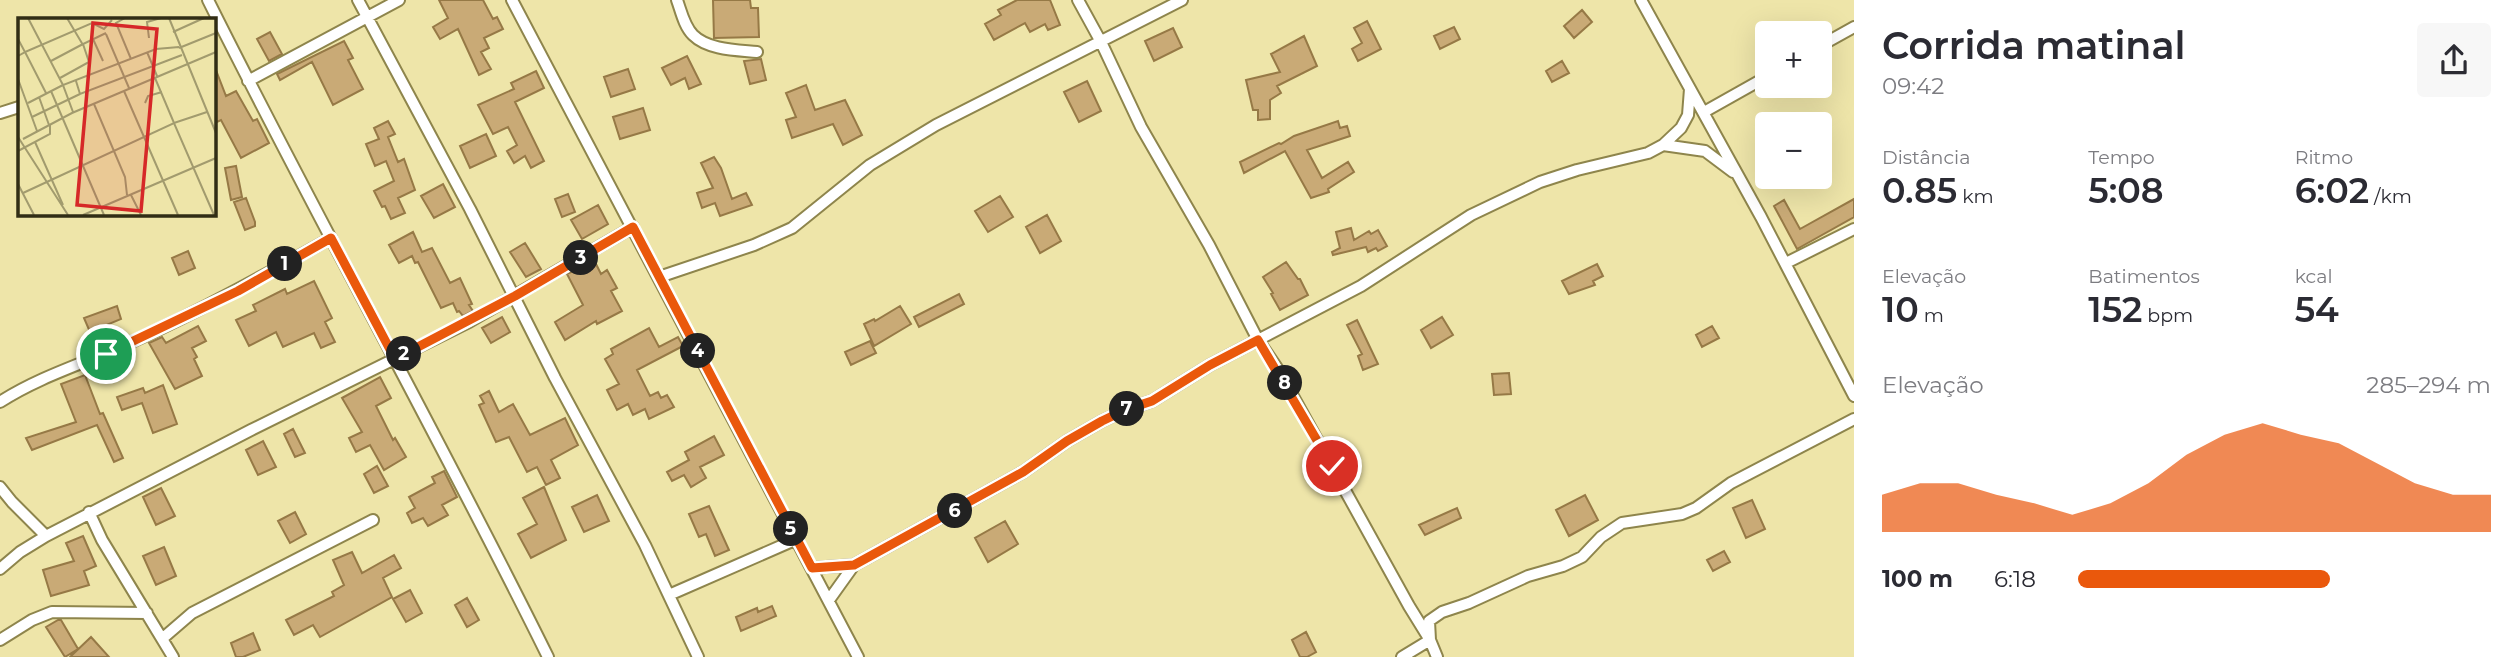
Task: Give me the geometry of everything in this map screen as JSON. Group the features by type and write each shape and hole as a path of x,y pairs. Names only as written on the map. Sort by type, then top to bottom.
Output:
{"street":[{"path":"208,0 493,545 548,657"},
{"path":"358,0 645,545 698,657"},
{"path":"248,81 399,0"},
{"path":"512,0 858,657"},
{"path":"677,0 687,26 699,39 731,50 757,52"},
{"path":"1078,0 1141,127 1209,245 1258,340 1279,372 1430,640 1437,657"},
{"path":"659,277 754,245 792,228 870,165 903,145 1182,0"},
{"path":"1641,0 1786,263 1854,396"},
{"path":"1832,39 1854,27"},
{"path":"1703,112 1755,83"},
{"path":"812,568 854,565 1023,472 1067,441 1102,421 1152,401 1210,365 1362,286 1471,215 1523,189 1577,170 1648,153 1663,145 1681,128 1688,115 1690,89"},
{"path":"0,113 18,107"},
{"path":"1663,145 1705,151 1740,178"},
{"path":"0,569 32,543 89,512 395,359 515,296 633,227"},
{"path":"1786,263 1854,229"},
{"path":"0,402 20,390 201,310 331,238"},
{"path":"1430,640 1429,621 1441,612 1582,557 1601,537 1622,523 1689,511 1731,483 1854,419"},
{"path":"0,487 46,536"},
{"path":"89,512 102,540 173,657"},
{"path":"163,638 192,612 373,520"},
{"path":"669,595 797,539"},
{"path":"829,600 854,565"},
{"path":"0,640 32,620 52,612 147,613"},
{"path":"1402,657 1430,640"}],"building":[{"path":"439,0 483,0 493,19 497,17 503,29 484,38 489,48 481,52 491,69 479,75 458,29 440,39 433,27 448,18"},
{"path":"713,0 750,0 751,8 758,8 759,37 714,38"},
{"path":"1017,0 1050,0 1060,25 1048,30 1045,24 1030,32 1025,23 994,40 985,24 1001,15 998,10"},
{"path":"1582,10 1592,22 1574,38 1564,26"},
{"path":"1367,21 1381,49 1358,61 1352,49 1362,43 1354,28"},
{"path":"1454,27 1460,39 1440,49 1434,36"},
{"path":"1173,28 1182,47 1154,61 1145,41"},
{"path":"270,32 282,54 269,61 257,39"},
{"path":"1304,36 1317,66 1277,86 1281,93 1270,100 1270,119 1258,120 1258,110 1253,110 1246,80 1280,72 1271,54"},
{"path":"344,41 353,58 348,60 363,89 333,105 312,62 280,80 277,74"},
{"path":"687,56 701,84 689,89 685,78 671,85 662,68"},
{"path":"761,59 766,80 750,84 744,61"},
{"path":"1562,61 1569,73 1552,82 1546,71"},
{"path":"215,68 226,96 236,91 253,121 257,119 269,143 241,158 221,120 217,122"},
{"path":"628,69 635,89 611,97 604,77"},
{"path":"536,71 544,88 515,102 544,161 531,168 525,156 514,163 507,151 517,145 508,127 493,134 478,105 514,89 511,83"},
{"path":"1087,81 1101,111 1079,122 1064,92"},
{"path":"806,85 815,110 845,100 862,135 843,145 833,124 792,138 786,120 796,117 786,93"},
{"path":"643,108 650,130 620,139 613,117"},
{"path":"388,121 395,134 388,137 398,162 404,159 415,190 398,198 405,213 391,219 374,191 394,181 386,161 375,166 366,144 379,139 374,128"},
{"path":"1338,121 1340,128 1347,126 1350,136 1307,150 1322,178 1348,162 1354,172 1328,189 1329,192 1311,198 1285,151 1244,173 1240,162 1294,136"},
{"path":"486,134 496,156 470,168 460,146"},
{"path":"714,157 721,168 732,199 746,193 752,205 720,216 715,203 702,208 697,193 713,188 701,163"},
{"path":"236,166 242,197 231,200 225,168"},
{"path":"443,184 455,207 434,218 421,196"},
{"path":"568,194 575,212 562,217 555,199"},
{"path":"1000,196 1013,217 988,232 975,211"},
{"path":"246,198 255,226 245,230 234,202"},
{"path":"1854,199 1854,217 1797,249 1774,206 1784,200 1800,229"},
{"path":"598,205 608,224 582,239 571,220"},
{"path":"1047,215 1061,241 1040,253 1026,227"},
{"path":"1351,228 1354,240 1369,231 1371,234 1378,230 1387,246 1378,251 1376,248 1368,252 1366,247 1333,255 1332,252 1340,248 1336,232"},
{"path":"413,232 422,252 432,248 450,283 460,278 473,311 463,316 457,312 453,303 441,308 418,262 415,263 412,256 399,263 389,245"},
{"path":"525,243 541,269 526,277 510,252"},
{"path":"188,251 195,268 179,275 172,258"},
{"path":"594,260 601,274 607,270 617,288 611,291 622,311 597,324 596,321 565,340 555,322 583,305 567,274"},
{"path":"1286,262 1300,279 1308,295 1280,310 1263,277"},
{"path":"1597,264 1603,276 1593,281 1595,285 1569,294 1562,281"},
{"path":"314,281 332,318 325,322 335,342 321,348 314,333 283,347 276,332 249,346 236,320 256,311 253,305 285,289 287,294"},
{"path":"959,294 964,304 919,327 914,317"},
{"path":"117,306 121,319 90,332 84,318"},
{"path":"900,306 911,324 874,346 864,324 874,319 875,321"},
{"path":"502,317 510,332 491,343 482,328"},
{"path":"1442,317 1453,335 1431,348 1421,330"},
{"path":"1357,320 1378,364 1363,370 1358,356 1362,354 1347,325"},
{"path":"198,326 206,341 192,348 202,376 175,389 149,343 162,337 166,343"},
{"path":"1712,326 1719,338 1702,347 1696,335"},
{"path":"649,328 659,347 678,337 683,346 637,370 650,396 658,392 661,398 667,395 674,407 649,419 645,409 633,415 628,404 617,410 607,390 619,384 605,359 613,354 611,349"},
{"path":"870,341 876,353 851,365 845,352"},
{"path":"1509,373 1511,394 1494,395 1492,374"},
{"path":"85,375 100,414 103,413 123,458 114,462 97,425 32,450 26,438 76,422 61,384"},
{"path":"380,377 391,398 376,406 393,440 395,438 406,457 384,470 370,445 356,452 349,438 362,432 342,398"},
{"path":"163,385 177,424 153,433 142,403 122,410 117,397 143,388 145,393"},
{"path":"489,391 499,412 513,404 530,435 565,418 578,445 551,460 560,478 546,485 537,467 527,472 509,437 496,442 479,405 484,403 480,396"},
{"path":"293,429 305,453 295,457 284,434"},
{"path":"714,436 724,455 700,467 706,478 691,487 684,475 672,481 667,472 689,460 685,452"},
{"path":"263,441 276,467 258,475 246,450"},
{"path":"377,466 388,486 374,493 364,474"},
{"path":"444,471 457,497 442,505 448,515 428,526 423,518 412,523 407,513 415,508 409,497 435,483 432,477"},
{"path":"544,487 566,540 531,558 518,534 537,524 523,498"},
{"path":"161,488 175,516 156,525 143,497"},
{"path":"597,495 609,521 584,532 572,507"},
{"path":"1585,495 1598,520 1569,536 1556,510"},
{"path":"1752,500 1765,529 1746,538 1733,508"},
{"path":"709,506 729,550 715,556 706,534 699,537 689,514"},
{"path":"1457,508 1461,518 1425,535 1419,525"},
{"path":"295,512 306,534 290,543 278,521"},
{"path":"1005,521 1018,544 988,562 975,538"},
{"path":"83,536 96,566 84,571 89,585 51,596 43,570 74,561 66,543"},
{"path":"164,547 176,576 156,585 143,556"},
{"path":"1724,551 1730,562 1713,571 1707,560"},
{"path":"352,552 362,573 394,555 401,568 383,578 392,597 320,637 313,625 294,635 286,620 334,596 332,592 344,585 333,560"},
{"path":"410,590 422,613 406,622 393,599"},
{"path":"467,598 479,620 467,627 455,605"},
{"path":"772,606 776,616 741,631 736,617 757,608 758,612"},
{"path":"61,620 78,649 65,657 46,627"},
{"path":"1306,632 1316,652 1300,657 1292,640"},
{"path":"253,633 260,650 236,657 231,643"},
{"path":"91,637 109,657 70,657"}],"route":[{"path":"106,354 238,291 331,238 395,359 515,296 633,227 812,568 854,565 1023,472 1067,441 1102,421 1152,401 1210,365 1258,340 1332,466"}]}
